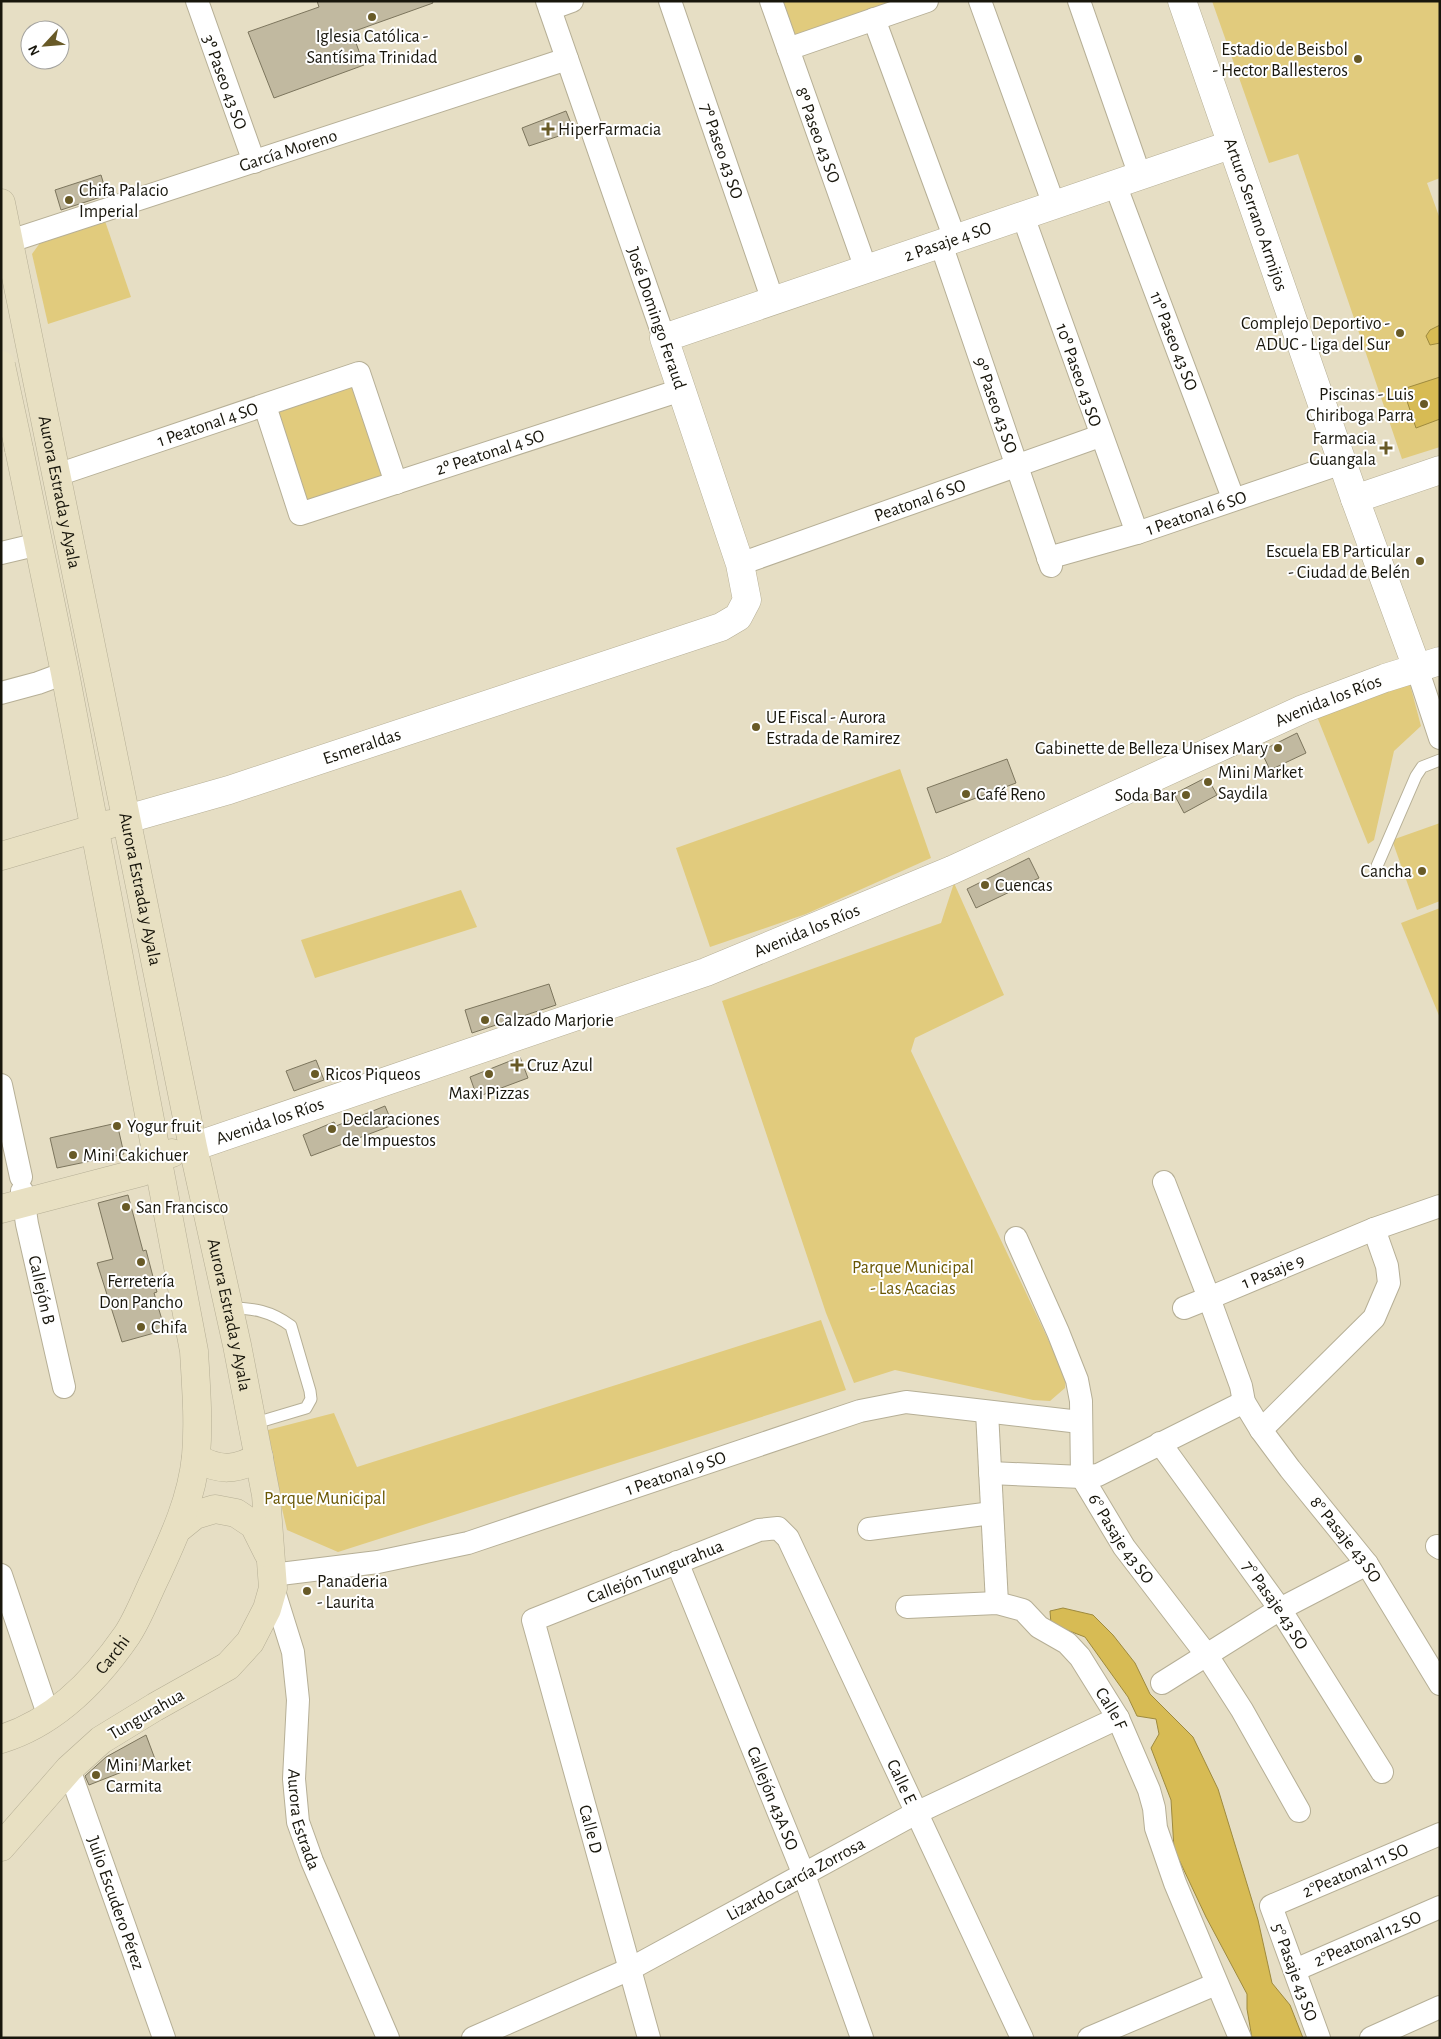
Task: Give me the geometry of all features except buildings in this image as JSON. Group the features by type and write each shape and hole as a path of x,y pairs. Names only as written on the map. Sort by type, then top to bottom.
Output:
{"main road":[{"name":"Aurora Estrada y Ayala","path":"1,203 7,258 41,398 193,1147 229,1308 252,1424 266,1495 272,1576"},
{"name":"Aurora Estrada y Ayala","path":"1,365 10,451 32,508 194,1351 198,1409 196,1458 179,1528"},
{"name":"Esmeraldas","path":"1,856 127,819"},
{"name":"Avenida los Ríos","path":"14,1195 138,1157 157,1158 193,1147"},
{"path":"196,1458 211,1466 227,1469 244,1466 258,1458"},
{"path":"179,1528 195,1515 215,1509 236,1513 254,1525 265,1542 272,1576"},
{"name":"Carchi","path":"1,1739 22,1733 49,1717 80,1692 127,1634 179,1528"},
{"name":"Tungurahua","path":"1,1847 69,1770 101,1740 228,1666 250,1642 267,1609 272,1576"}],"street":[{"name":"3º Paseo 43 SO","path":"197,1 254,162"},
{"path":"548,5 572,1"},
{"name":"7º Paseo 43 SO","path":"670,1 773,301"},
{"name":"8º Paseo 43 SO","path":"771,1 866,269"},
{"path":"788,49 927,1"},
{"path":"980,1 1054,205"},
{"name":"11º Paseo 43 SO","path":"1079,1 1127,180 1233,498"},
{"name":"Arturo Serrano Armijos","path":"1182,1 1230,145 1355,499 1428,664 1440,738"},
{"name":"José Domingo Feraud","path":"548,5 664,338 740,564 747,600 738,617 721,627"},
{"name":"9º Paseo 43 SO","path":"874,19 948,241 1017,465 1050,562"},
{"name":"García Moreno","path":"7,258 254,162 567,59"},
{"name":"2 Pasaje 4 SO","path":"664,338 1230,145"},
{"name":"10º Paseo 43 SO","path":"1023,216 1100,436 1137,533"},
{"name":"1 Peatonal 4 SO","path":"57,475 359,374 396,483"},
{"name":"2º Peatonal 4 SO","path":"265,406 300,514 681,390"},
{"path":"1,406 41,398"},
{"name":"Peatonal 6 SO","path":"740,564 1100,436"},
{"name":"1 Peatonal 6 SO","path":"1050,562 1233,498 1342,463"},
{"path":"1355,499 1440,470"},
{"path":"1,553 39,544"},
{"name":"Esmeraldas","path":"127,819 237,788 721,627"},
{"name":"Avenida los Ríos","path":"193,1147 706,972 952,870 1303,709 1428,664"},
{"path":"1,693 38,684 65,673"},
{"name":"Callejón B","path":"1,1085 14,1195 64,1387"},
{"path":"990,1473 1082,1477 1098,1475 1244,1402 1241,1386 1164,1182"},
{"name":"1 Pasaje 9","path":"1184,1308 1374,1229 1440,1206"},
{"path":"1261,1430 1374,1318 1389,1282 1387,1266 1374,1229"},
{"name":"6° Pasaje 43 SO","path":"1016,1238 1077,1380 1081,1401 1082,1477 1124,1547 1206,1654 1242,1710 1299,1811"},
{"name":"1 Peatonal 9 SO","path":"272,1576 378,1562 468,1542 860,1411 906,1402 987,1412 1002,1411 1080,1422"},
{"name":"8° Pasaje 43 SO","path":"1244,1402 1261,1430 1367,1564 1440,1684"},
{"path":"987,1412 997,1603"},
{"name":"7° Pasaje 43 SO","path":"1160,1443 1280,1609 1382,1772"},
{"path":"869,1529 992,1513"},
{"name":"Callejón Tungurahua","path":"533,1620 759,1530 778,1528"},
{"name":"Calle E","path":"778,1528 788,1538 1022,2038"},
{"name":"Callejón 43A SO","path":"676,1562 804,1875 862,2038"},
{"path":"1162,1683 1280,1609 1367,1564"},
{"path":"1,1574 49,1717"},
{"name":"Aurora Estrada","path":"272,1576 293,1652 298,1700 294,1779 298,1822 312,1861 388,2038"},
{"name":"Calle F","path":"907,1607 997,1603 1023,1610 1039,1627 1067,1643 1080,1657 1118,1718 1149,1790 1159,1837 1216,1984 1240,2038"},
{"name":"Calle D","path":"533,1620 649,2038"},
{"name":"Lizardo García Zorrosa","path":"473,2038 630,1970 916,1813 1118,1718"},
{"name":"Julio Escudero Pérez","path":"69,1770 164,2038"},
{"name":"2°Peatonal 11 SO","path":"1271,1906 1440,1834"},
{"name":"5° Pasaje 43 SO","path":"1271,1906 1319,2038"},
{"name":"2°Peatonal 12 SO","path":"1295,1970 1440,1907"},
{"path":"1089,2038 1216,1984"},
{"path":"1371,2038 1440,2007"}],"lane":[{"path":"1377,866 1416,776 1422,767 1440,760"},
{"path":"229,1308 254,1308 268,1313 291,1326 310,1391 311,1399 306,1408 252,1424"}],"green space":[{"path":"776,1 915,1 791,43"},
{"name":"Complejo Deportivo - ADUC - Liga del Sur","path":"1212,1 1440,1 1440,178 1427,183 1440,219 1440,447 1402,459 1298,154 1269,163"},
{"path":"105,221 131,297 48,324 32,254 40,243"},
{"path":"355,382 388,478 307,505 274,411"},
{"path":"1408,677 1421,726 1394,751 1374,840 1368,844 1316,714"},
{"path":"900,769 931,858 806,914 710,947 676,848"},
{"name":"Cancha","path":"1440,823 1440,901 1417,910 1392,840"},
{"name":"Parque Municipal - Las Acacias","path":"954,883 1004,995 915,1038 911,1051 1066,1377 1065,1388 1050,1401 1033,1400 895,1370 854,1383 826,1313 722,1001 941,923"},
{"path":"461,890 477,927 315,978 301,940"},
{"path":"1440,908 1440,1018 1401,923"},
{"name":"Parque Municipal","path":"821,1320 846,1390 338,1552 287,1530 264,1431 334,1413 357,1467"}],"shaded area":[{"path":"1440,325 1440,343 1430,345 1426,336 1430,330"},
{"name":"Piscinas - Luis Chiriboga Parra","path":"1440,377 1440,419 1416,428 1403,389"},
{"path":"1063,1608 1093,1615 1113,1635 1135,1663 1150,1694 1193,1737 1218,1789 1258,1920 1272,1983 1290,2005 1303,2038 1252,2038 1247,2009 1247,1994 1206,1917 1174,1849 1171,1800 1151,1748 1159,1734 1156,1719 1137,1716 1128,1697 1085,1637 1051,1624 1050,1611"}],"place":[{"name":"Iglesia Católica - Santísima Trinidad","path":"372,17"},
{"name":"Estadio de Beisbol - Hector Ballesteros","path":"1358,59"},
{"name":"HiperFarmacia","path":"548,129"},
{"name":"Chifa Palacio Imperial","path":"69,200"},
{"name":"Complejo Deportivo - ADUC - Liga del Sur","path":"1400,333"},
{"name":"Piscinas - Luis Chiriboga Parra","path":"1424,404"},
{"name":"Farmacia Guangala","path":"1386,448"},
{"name":"Escuela EB Particular - Ciudad de Belén","path":"1420,561"},
{"name":"UE Fiscal - Aurora Estrada de Ramirez","path":"756,727"},
{"name":"Gabinette de Belleza Unisex Mary","path":"1278,748"},
{"name":"Mini Market Saydila","path":"1208,782"},
{"name":"Café Reno","path":"966,794"},
{"name":"Soda Bar","path":"1186,795"},
{"name":"Cancha","path":"1422,871"},
{"name":"Cuencas","path":"985,885"},
{"name":"Calzado Marjorie","path":"485,1020"},
{"name":"Cruz Azul","path":"517,1065"},
{"name":"Ricos Piqueos","path":"315,1074"},
{"name":"Maxi Pizzas","path":"489,1074"},
{"name":"Yogur fruit","path":"117,1126"},
{"name":"Declaraciones de Impuestos","path":"332,1129"},
{"name":"Mini Cakichuer","path":"73,1155"},
{"name":"San Francisco","path":"126,1207"},
{"name":"Ferretería Don Pancho","path":"141,1262"},
{"name":"Chifa","path":"141,1327"},
{"name":"Panaderia - Laurita","path":"307,1591"},
{"name":"Mini Market Carmita","path":"96,1775"}]}
